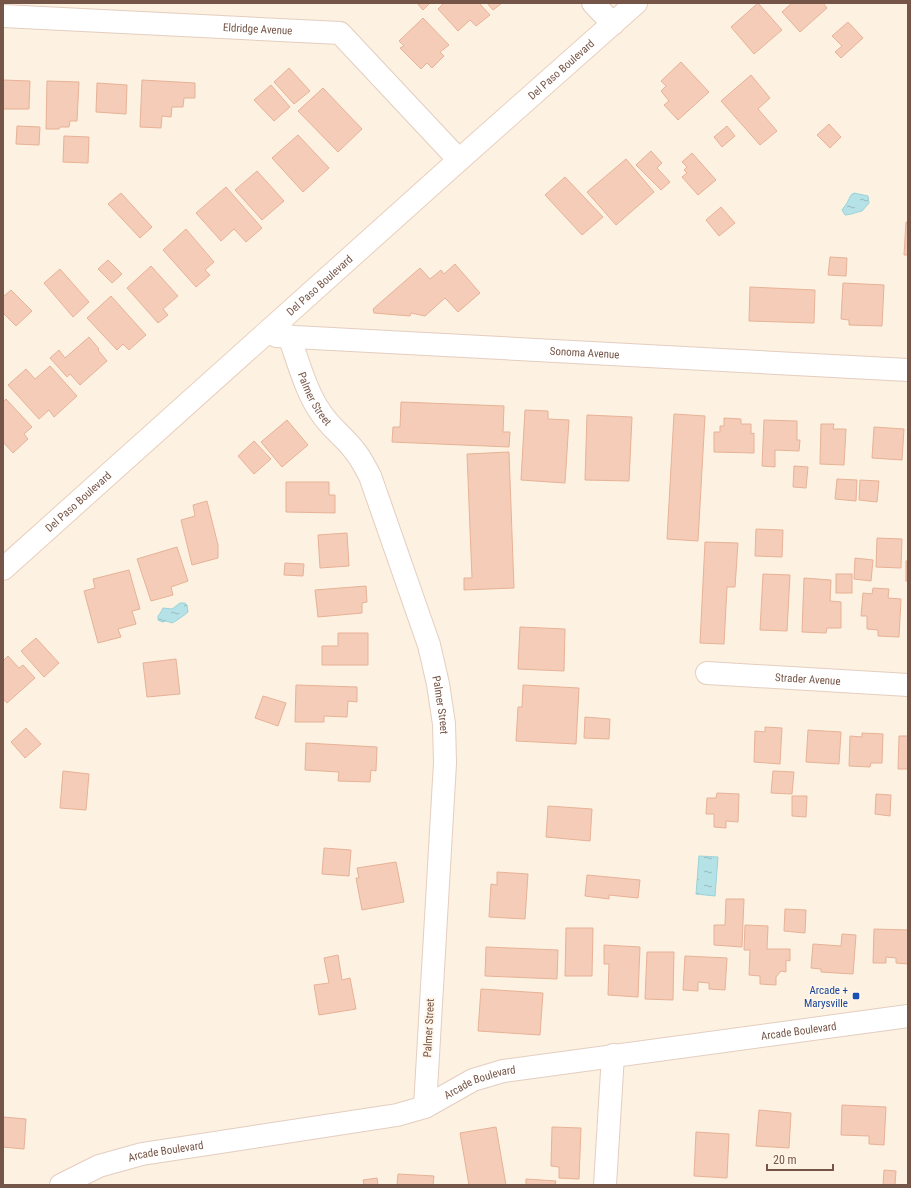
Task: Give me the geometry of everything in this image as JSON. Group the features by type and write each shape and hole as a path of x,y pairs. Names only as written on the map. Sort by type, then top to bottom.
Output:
{"street":[{"path":"593,3 613,24"},
{"name":"Del Paso Boulevard","path":"3,569 636,3"},
{"name":"Eldridge Avenue","path":"3,16 340,33 459,160"},
{"name":"Sonoma Avenue","path":"262,336 289,336 908,370"},
{"name":"Palmer Street","path":"289,336 312,400 332,427 354,449 370,476 429,645 438,684 444,724 445,763 425,1107"},
{"name":"Strader Avenue","path":"707,674 908,685"},
{"name":"Arcade Boulevard","path":"61,1185 99,1166 142,1154 397,1115 425,1107 473,1080 503,1071 908,1016"},
{"path":"605,1185 614,1055"}],"water":[{"path":"854,193 868,196 869,203 862,211 845,215 842,210 851,195"},
{"path":"180,603 185,603 187,605 188,612 178,620 172,623 158,620 158,616 163,608 172,609"},
{"path":"699,856 718,857 715,896 696,894"}],"building":[{"path":"417,3 430,3 423,10"},
{"path":"444,3 479,3 490,15 476,26 470,20 458,31 438,9"},
{"path":"487,3 502,3 493,10"},
{"path":"758,3 782,30 754,54 731,27"},
{"path":"792,3 823,3 827,8 800,32 782,12"},
{"path":"423,18 449,45 440,52 444,56 432,68 427,63 421,69 400,48 404,46 399,41"},
{"path":"848,22 863,38 841,58 835,52 842,46 832,36"},
{"path":"681,62 709,92 678,120 664,105 669,101 661,91 666,86 661,81"},
{"path":"289,68 310,91 294,104 274,82"},
{"path":"751,75 770,98 758,109 777,131 760,145 721,101"},
{"path":"3,80 30,81 29,109 3,109"},
{"path":"142,80 195,83 195,98 184,98 183,107 172,107 171,117 162,116 161,128 140,127"},
{"path":"47,81 79,82 77,121 70,121 69,127 46,129"},
{"path":"97,83 127,85 126,114 96,112"},
{"path":"271,85 290,107 274,121 254,100"},
{"path":"323,88 362,129 338,152 298,111"},
{"path":"829,124 841,137 830,148 817,135"},
{"path":"17,126 40,127 39,145 16,144"},
{"path":"727,126 735,136 722,147 714,137"},
{"path":"298,135 329,168 303,192 272,158"},
{"path":"64,136 89,137 88,163 63,162"},
{"path":"651,151 662,163 657,168 670,182 661,190 636,165"},
{"path":"692,153 716,180 698,195 682,177 687,173 684,170 687,167 682,162"},
{"path":"626,159 654,192 616,225 587,192"},
{"path":"257,171 284,201 262,220 235,190"},
{"path":"565,177 603,217 582,235 545,195"},
{"path":"226,187 262,228 246,242 234,229 221,241 196,213"},
{"path":"121,193 152,227 140,238 108,204"},
{"path":"721,207 735,223 719,236 706,220"},
{"path":"906,222 908,222 908,255 904,255"},
{"path":"186,229 214,262 205,270 210,275 196,287 163,250"},
{"path":"830,257 847,258 846,276 828,275"},
{"path":"108,260 122,274 112,283 98,269"},
{"path":"455,264 480,293 458,312 445,298 425,316 411,313 410,316 374,313 373,309 420,268 430,279 441,270 444,274"},
{"path":"151,266 178,296 163,309 168,315 158,323 127,288"},
{"path":"60,269 89,302 73,317 44,283"},
{"path":"843,283 884,285 882,326 849,325 849,320 841,319"},
{"path":"750,287 815,290 814,323 749,321"},
{"path":"11,290 32,311 16,326 3,313 3,297"},
{"path":"111,296 146,335 129,350 123,344 117,350 87,318"},
{"path":"89,337 107,361 80,385 70,374 67,377 50,358 59,350 65,358"},
{"path":"50,366 77,396 54,417 49,410 39,419 8,385 26,369 35,379"},
{"path":"6,399 32,427 24,434 28,439 13,453 3,442 3,402"},
{"path":"401,402 504,406 503,432 510,432 509,447 392,442 393,427 400,427"},
{"path":"525,410 548,411 548,419 569,420 565,483 521,480"},
{"path":"674,414 705,416 698,541 667,539"},
{"path":"587,415 632,417 629,481 585,480"},
{"path":"724,418 741,419 741,424 751,424 751,434 754,433 754,453 714,452 714,432 720,432 720,426 724,426"},
{"path":"287,420 308,445 282,467 261,442"},
{"path":"764,420 797,421 797,440 800,440 799,451 775,450 775,467 762,466"},
{"path":"821,424 834,424 833,429 846,429 844,465 820,464"},
{"path":"874,427 904,429 902,460 872,458"},
{"path":"254,441 271,459 254,474 238,456"},
{"path":"509,452 514,588 464,590 464,578 472,578 467,454"},
{"path":"794,466 808,467 806,488 793,487"},
{"path":"837,479 857,480 856,501 835,499"},
{"path":"860,480 879,481 877,502 859,500"},
{"path":"286,482 329,482 329,495 335,495 335,513 286,512"},
{"path":"207,501 218,545 218,558 192,565 181,520 195,516 193,505"},
{"path":"756,529 783,530 782,557 755,556"},
{"path":"347,533 349,566 320,568 318,535"},
{"path":"877,538 902,539 901,568 876,567"},
{"path":"705,542 738,543 735,587 727,587 724,644 700,643"},
{"path":"177,547 188,581 171,587 173,595 151,601 137,559"},
{"path":"855,558 873,560 871,581 854,579"},
{"path":"906,561 908,561 908,581 906,581"},
{"path":"285,563 304,564 303,576 284,575"},
{"path":"129,570 140,609 132,611 136,624 118,629 121,637 98,643 84,591 95,588 93,579"},
{"path":"763,574 790,575 787,631 760,630"},
{"path":"836,574 852,574 852,593 836,593"},
{"path":"804,578 831,580 830,601 841,602 841,628 827,628 826,633 802,632"},
{"path":"366,586 367,602 362,603 362,613 318,617 315,590"},
{"path":"873,588 889,589 888,598 901,599 899,637 878,636 878,630 867,629 867,616 861,616 863,593 872,594"},
{"path":"520,627 565,629 564,671 518,669"},
{"path":"338,633 368,633 368,665 322,665 322,646 338,646"},
{"path":"36,638 59,663 44,677 21,651"},
{"path":"8,656 19,668 23,665 35,678 7,703 3,699 3,661"},
{"path":"176,659 180,694 147,697 143,663"},
{"path":"296,685 357,687 357,702 348,701 347,717 324,716 324,722 295,722"},
{"path":"523,685 579,688 576,744 516,741 518,707 522,707"},
{"path":"263,696 286,703 278,726 255,718"},
{"path":"585,717 610,719 609,739 584,738"},
{"path":"765,727 782,728 780,764 754,762 755,731 765,732"},
{"path":"26,728 41,744 25,758 11,742"},
{"path":"808,730 841,732 839,764 806,762"},
{"path":"862,733 883,734 882,763 871,763 870,767 849,766 850,736 862,737"},
{"path":"899,736 908,736 908,769 898,769"},
{"path":"306,743 377,747 376,771 371,770 370,782 338,781 339,772 305,770"},
{"path":"63,771 89,774 86,810 60,808"},
{"path":"773,771 794,772 792,794 771,793"},
{"path":"717,793 739,794 738,822 726,821 726,828 714,827 714,814 706,814 707,798 716,798"},
{"path":"876,794 891,795 890,816 875,814"},
{"path":"792,796 807,796 806,817 792,816"},
{"path":"548,806 592,809 590,841 546,837"},
{"path":"324,848 351,850 349,876 322,874"},
{"path":"396,862 404,902 362,910 356,878 359,878 357,868"},
{"path":"497,872 528,874 525,919 489,917 491,884 497,885"},
{"path":"587,875 640,880 638,898 609,895 609,899 585,896"},
{"path":"726,899 744,899 742,947 714,945 714,925 725,925"},
{"path":"785,909 806,910 805,933 784,931"},
{"path":"745,925 768,926 767,949 790,949 790,961 786,960 786,972 781,971 776,977 776,985 760,984 760,976 749,975 750,950 744,950"},
{"path":"566,928 593,928 592,976 565,976"},
{"path":"874,929 908,930 908,964 896,963 896,958 886,957 886,963 873,963"},
{"path":"842,934 856,935 853,974 821,972 821,969 811,968 813,944 841,946"},
{"path":"604,945 640,947 638,997 608,995 609,964 604,964"},
{"path":"486,947 558,950 557,979 485,976"},
{"path":"647,952 674,952 673,1000 645,999"},
{"path":"338,955 342,980 350,978 356,1009 319,1015 314,985 329,983 324,958"},
{"path":"685,956 727,958 725,990 709,989 709,983 698,982 698,991 683,990"},
{"path":"481,989 543,993 540,1035 478,1031"},
{"path":"842,1105 886,1107 884,1145 869,1144 869,1136 841,1135"},
{"path":"759,1110 791,1113 789,1148 756,1146"},
{"path":"3,1117 26,1119 24,1149 3,1147"},
{"path":"496,1127 506,1185 469,1185 460,1133"},
{"path":"552,1127 581,1128 579,1179 559,1178 559,1167 551,1166"},
{"path":"696,1132 729,1134 727,1178 694,1176"},
{"path":"884,1170 896,1171 895,1185 883,1185"},
{"path":"398,1174 434,1176 433,1185 397,1185"},
{"path":"377,1178 378,1185 364,1185 363,1180"},
{"path":"526,1179 556,1181 555,1185 526,1185"}],"place":[{"name":"Arcade + Marysville","path":"856,996"}]}
